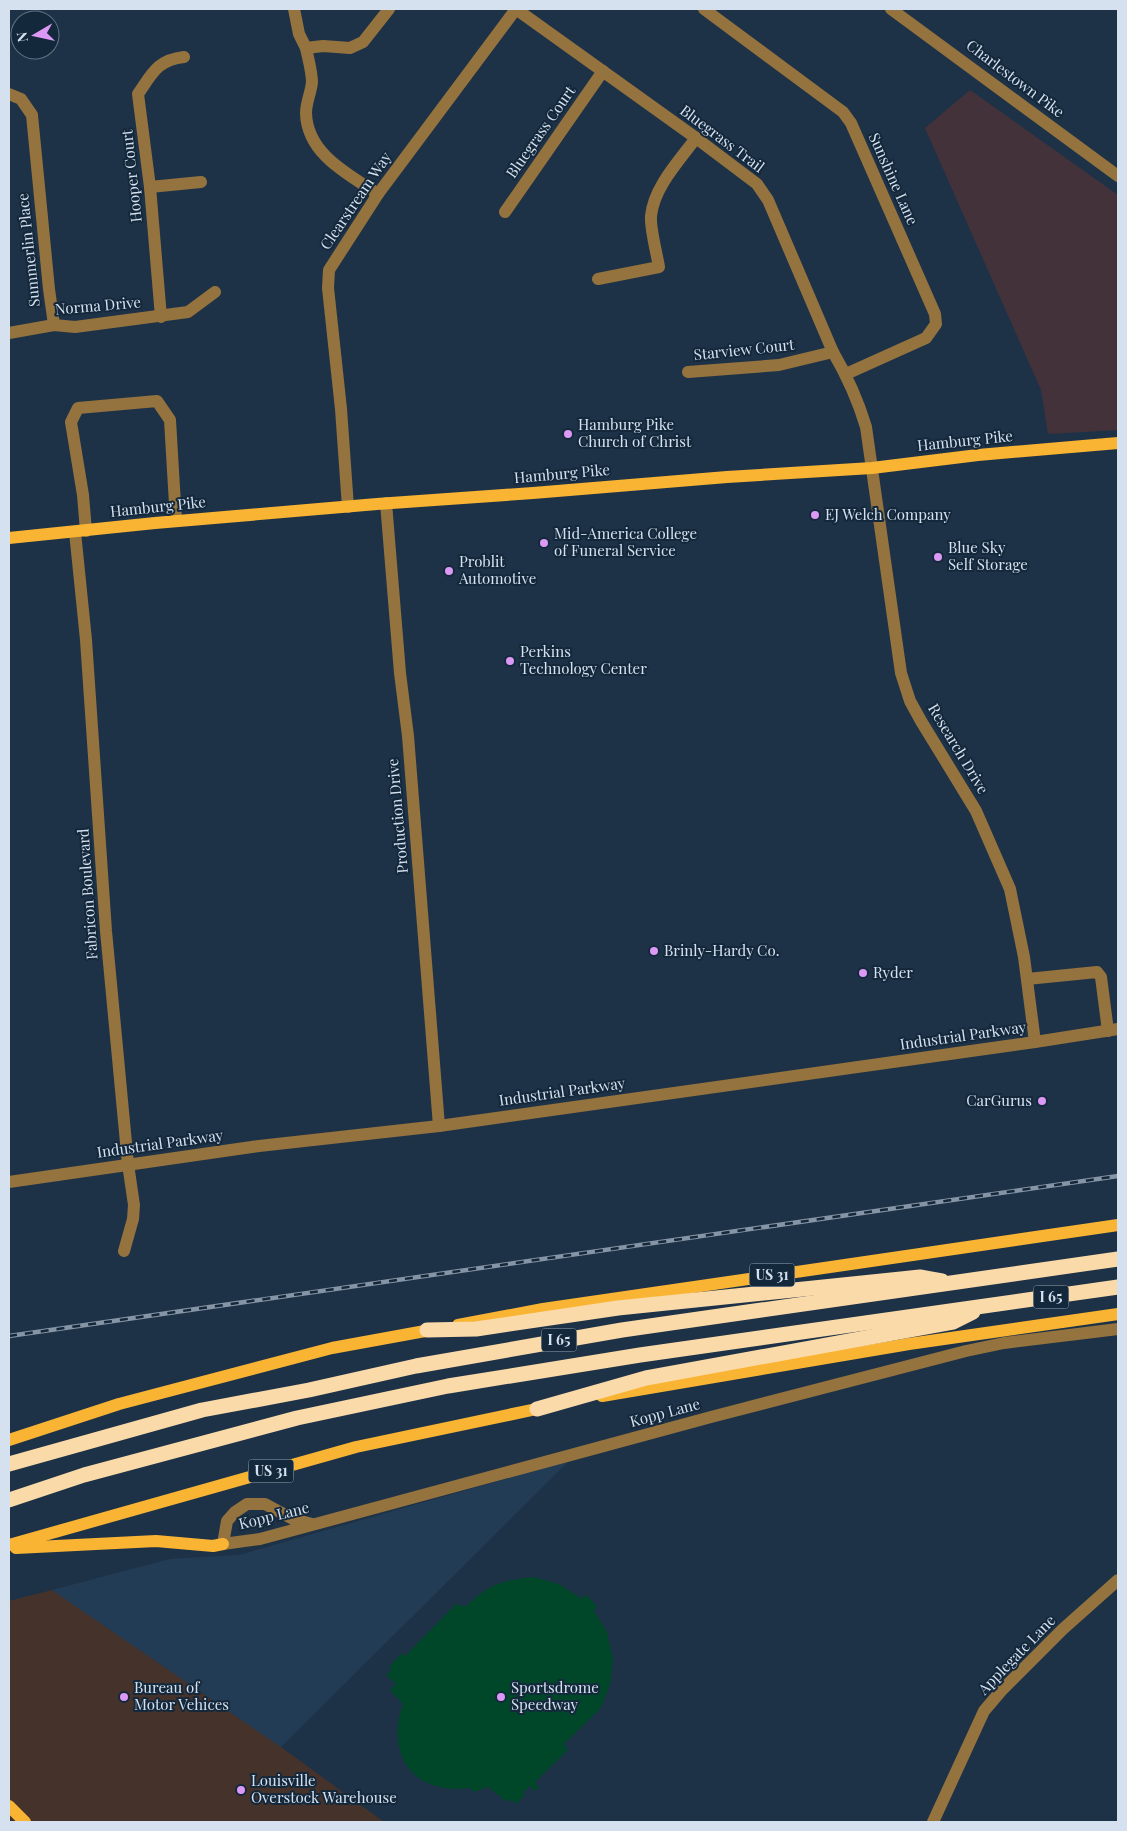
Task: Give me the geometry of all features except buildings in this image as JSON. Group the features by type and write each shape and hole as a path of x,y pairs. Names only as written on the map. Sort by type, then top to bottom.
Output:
{"highway":[{"name":"I 65","path":"9,1464 202,1410 309,1390 416,1366 622,1330 1118,1259"},
{"path":"427,1330 476,1329 618,1308 920,1276 951,1283"},
{"name":"I 65","path":"9,1500 84,1475 288,1421 448,1386 640,1355 1118,1287"},
{"path":"537,1409 646,1378 953,1322 985,1306"}],"main road":[{"name":"Hamburg Pike","path":"9,538 386,503 872,468 978,455 1118,443"},
{"name":"US 31","path":"9,1440 118,1404 314,1353 427,1330 543,1308 1118,1225"},
{"name":"US 31","path":"9,1545 356,1448 580,1400 908,1344 1118,1314"},
{"path":"9,1549 156,1541 213,1546 223,1544"},
{"path":"9,1806 25,1822"}],"street":[{"path":"294,9 299,34 306,48 312,79 306,113 307,122 316,143 326,157 378,194"},
{"path":"306,48 323,46 350,48 363,42 389,9"},
{"name":"Bluegrass Trail","path":"516,9 757,184 768,200 833,352 846,374 866,427 872,468"},
{"name":"Clearstream Way","path":"348,507 342,409 328,288 329,270 378,194 516,9"},
{"name":"Sunshine Lane","path":"704,9 832,104 847,118 935,314 936,324 926,338 846,374"},
{"name":"Charlestown Pike","path":"891,9 1118,176"},
{"name":"Hooper Court","path":"161,317 150,187 138,94 157,67 171,58 184,57"},
{"name":"Bluegrass Court","path":"505,212 603,71"},
{"name":"Summerlin Place","path":"9,94 21,98 32,115 54,325"},
{"path":"598,279 659,267 651,217 656,200 668,176 696,138"},
{"path":"150,187 201,182"},
{"name":"Norma Drive","path":"9,333 54,325 75,327 188,312 214,292"},
{"name":"Starview Court","path":"688,372 780,366 833,352"},
{"name":"Fabricon Boulevard","path":"124,1251 133,1219 134,1205 128,1164 106,930 80,531 83,495 71,422 78,408 157,401 170,420 176,521"},
{"name":"Research Drive","path":"872,468 901,673 910,701 920,721 976,811 1010,889 1024,957 1035,1042"},
{"name":"Production Drive","path":"386,503 400,673 408,736 439,1126"},
{"path":"1027,979 1097,972 1101,977 1113,1030"},
{"name":"Industrial Parkway","path":"9,1182 259,1146 439,1126 1113,1030"},
{"name":"Kopp Lane","path":"223,1544 260,1539 966,1350 1004,1343 1118,1329"},
{"path":"223,1544 227,1520 247,1504 265,1504 293,1519 312,1524"},
{"name":"Applegate Lane","path":"933,1822 984,1711 1051,1642 1118,1580"}],"shaded area":[{"path":"970,90 1118,195 1118,430 1048,434 1041,390 925,128"},
{"path":"569,1461 281,1747 52,1590 170,1559 239,1555"},
{"path":"52,1590 281,1747 384,1822 9,1822 9,1601"}],"green space":[{"name":"Sportsdrome Speedway","path":"533,1577 559,1584 582,1599 585,1594 597,1606 594,1611 607,1632 613,1659 610,1685 600,1709 564,1744 568,1750 535,1782 539,1787 535,1791 530,1786 523,1793 525,1795 516,1804 511,1799 507,1802 488,1787 474,1792 470,1788 450,1789 433,1785 419,1778 409,1768 402,1755 398,1740 398,1723 403,1704 390,1690 396,1684 386,1675 391,1670 390,1666 402,1653 405,1656 457,1603 461,1607 464,1605 465,1607 489,1588 512,1580"}],"railway":[{"path":"9,1336 1118,1176"}],"place":[{"name":"Hamburg Pike Church of Christ","path":"568,434"},
{"name":"EJ Welch Company","path":"815,515"},
{"name":"Mid-America College of Funeral Service","path":"544,543"},
{"name":"Blue Sky Self Storage","path":"938,557"},
{"name":"Problit Automotive","path":"449,571"},
{"name":"Perkins Technology Center","path":"510,661"},
{"name":"Brinly-Hardy Co.","path":"654,951"},
{"name":"Ryder","path":"863,973"},
{"name":"CarGurus","path":"1042,1101"},
{"name":"Bureau of Motor Vehices","path":"124,1697"},
{"name":"Sportsdrome Speedway","path":"501,1697"},
{"name":"Louisville Overstock Warehouse","path":"241,1790"}]}
